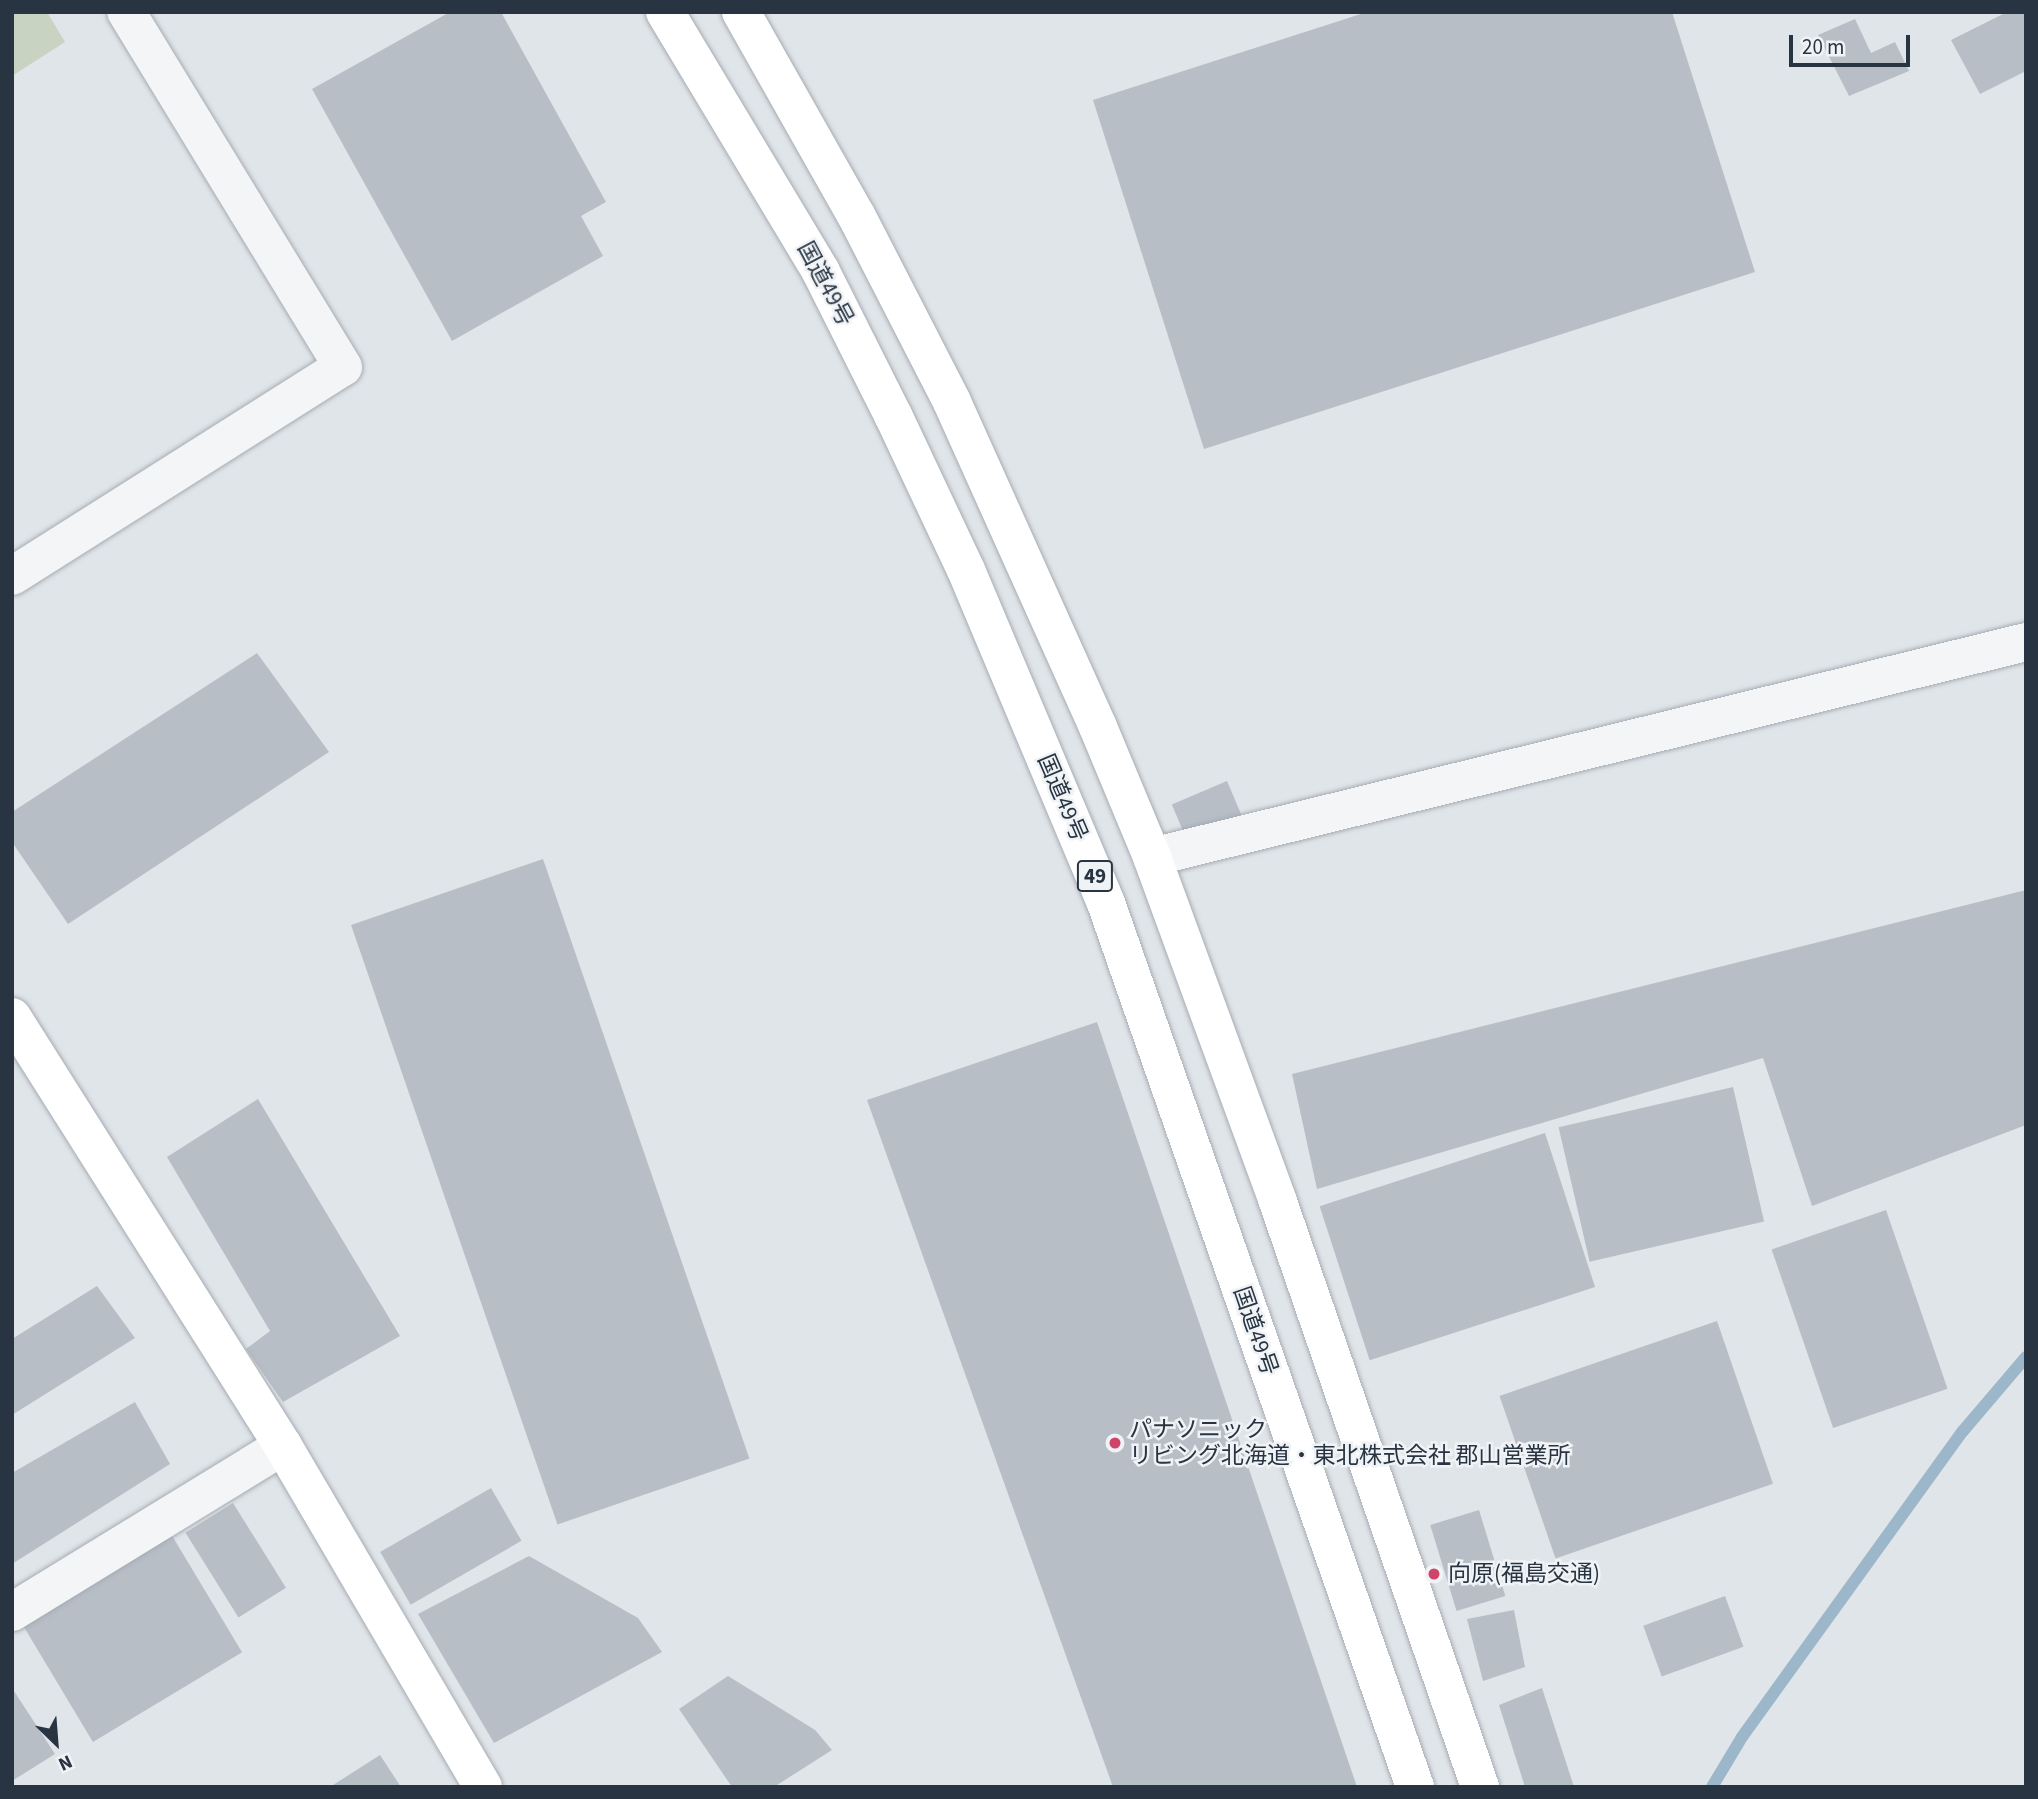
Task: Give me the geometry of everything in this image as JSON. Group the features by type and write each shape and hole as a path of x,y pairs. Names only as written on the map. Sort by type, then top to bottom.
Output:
{"main road":[{"name":"国道49号","path":"665,12 821,272 893,415 966,570 1106,902 1415,1787"},
{"path":"741,12 856,215 952,402 1098,727 1152,857 1277,1199 1479,1787"},
{"path":"12,1017 283,1446 483,1787"}],"street":[{"path":"12,576 343,367 125,12"},
{"path":"1152,857 2022,652"},
{"path":"12,1612 283,1446"}],"green space":[{"path":"12,12 47,12 65,42 12,76"}],"building":[{"path":"450,12 501,12 606,202 581,216 603,256 452,341 312,89"},
{"path":"1367,12 1672,12 1755,272 1204,449 1093,100"},
{"path":"2007,12 2026,12 2026,71 1980,94 1951,40"},
{"path":"1855,19 1871,53 1895,42 1909,71 1849,96 1818,35"},
{"path":"257,653 329,752 68,924 12,842 12,812"},
{"path":"1227,781 1244,821 1189,844 1172,804"},
{"path":"543,859 749,1458 557,1525 351,925"},
{"path":"2026,890 2026,1125 1812,1206 1763,1058 1317,1189 1292,1074"},
{"name":"パナソニック リビング北海道・東北株式会社 郡山営業所","path":"1097,1022 1357,1787 1113,1787 867,1100"},
{"path":"1733,1087 1764,1221 1590,1262 1559,1127"},
{"path":"258,1099 400,1336 283,1402 246,1349 270,1331 167,1157"},
{"path":"1545,1133 1595,1287 1370,1360 1320,1206"},
{"path":"1886,1210 1948,1389 1833,1428 1772,1249"},
{"path":"97,1286 135,1338 12,1415 12,1339"},
{"path":"1717,1321 1773,1484 1556,1559 1500,1396"},
{"path":"135,1402 170,1464 12,1564 12,1473"},
{"path":"491,1488 522,1541 411,1605 380,1552"},
{"path":"233,1503 286,1588 239,1617 186,1533"},
{"path":"1479,1510 1505,1596 1457,1611 1430,1525"},
{"path":"171,1534 242,1652 93,1742 22,1624"},
{"path":"529,1556 638,1618 662,1652 494,1743 418,1614"},
{"path":"1725,1596 1743,1647 1662,1676 1643,1626"},
{"path":"1514,1610 1525,1667 1483,1681 1467,1619"},
{"path":"728,1676 815,1730 832,1750 774,1787 732,1787 679,1709"},
{"path":"12,1688 55,1754 12,1781"},
{"path":"1542,1688 1574,1787 1525,1787 1499,1705"},
{"path":"380,1755 401,1787 330,1787"}],"waterway":[{"path":"1712,1787 1742,1737 1963,1431 2026,1357"}],"place":[{"name":"パナソニック リビング北海道・東北株式会社 郡山営業所","path":"1115,1443"},
{"name":"向原(福島交通)","path":"1434,1574"}]}
